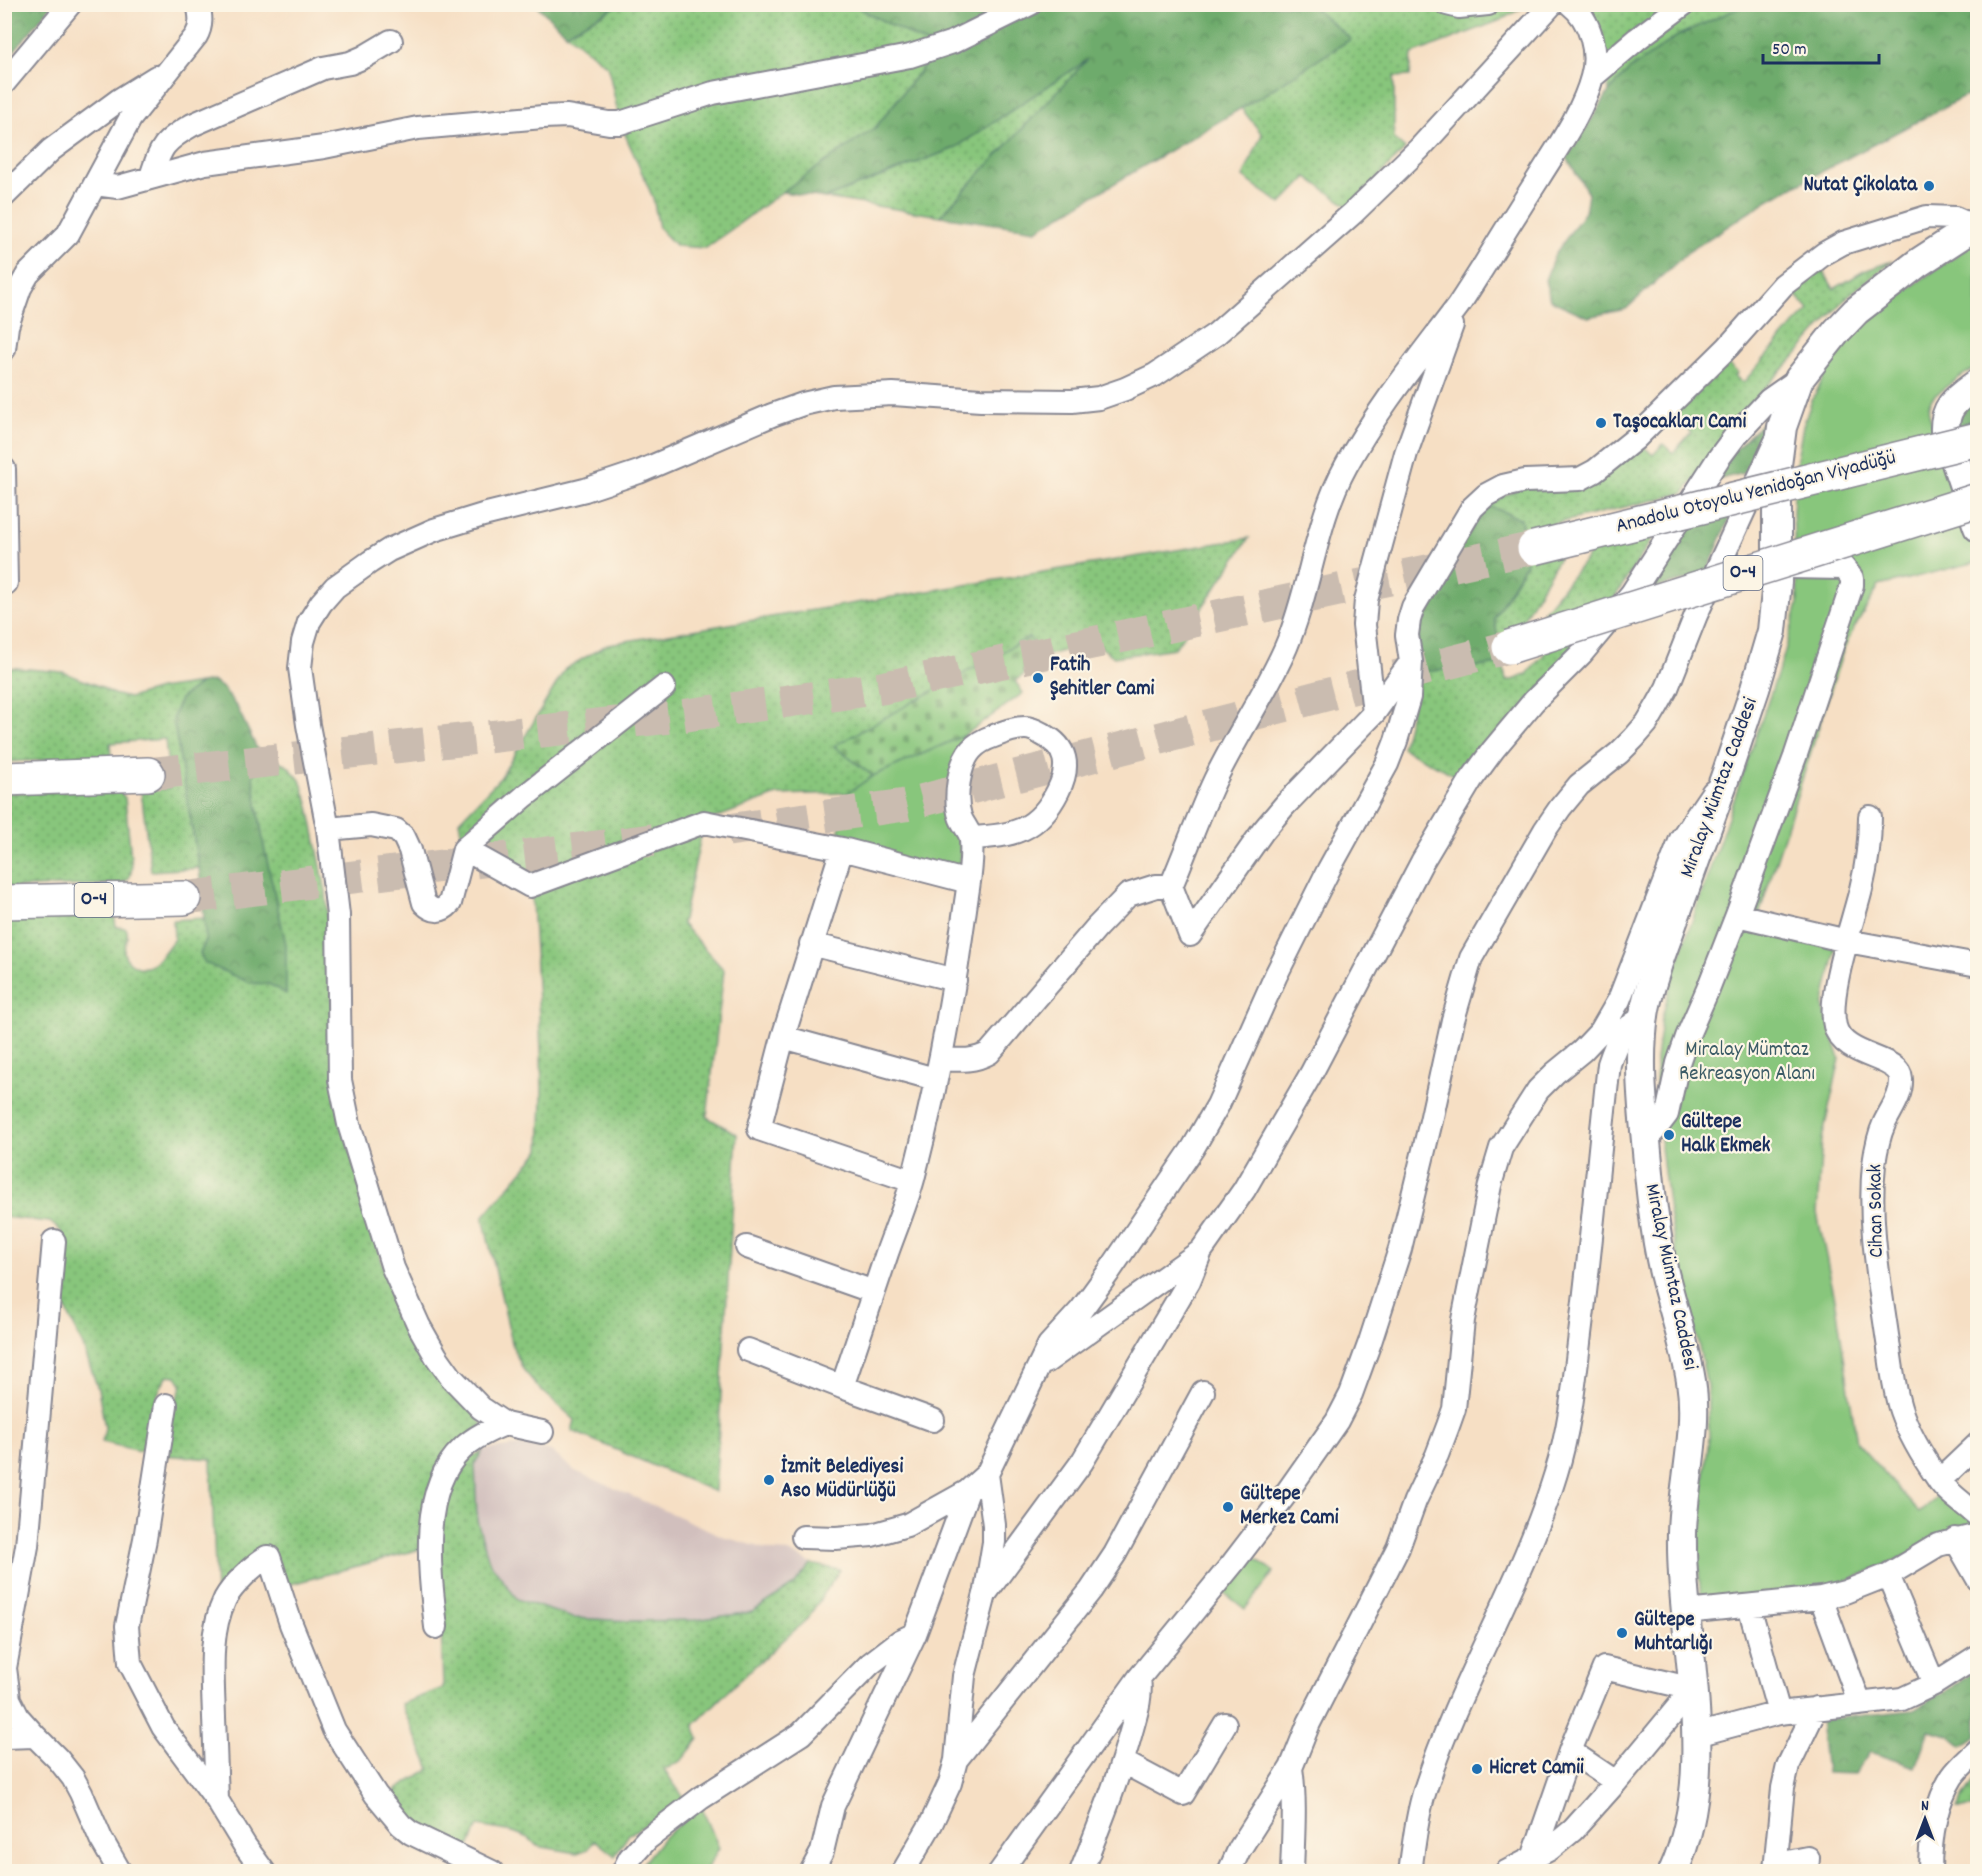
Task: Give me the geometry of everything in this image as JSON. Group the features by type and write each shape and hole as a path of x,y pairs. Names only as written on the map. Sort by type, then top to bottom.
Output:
{"highway":[{"name":"Anadolu Otoyolu Yenidoğan Viyadüğü","path":"1534,548 1977,439"},
{"name":"O-4","path":"1509,647 1977,500"},
{"path":"4,779 148,774"},
{"name":"O-4","path":"4,902 184,898"}],"main road":[{"name":"Miralay Mümtaz Caddesi","path":"1673,1872 1680,1858 1689,1824 1694,1781 1693,1689 1682,1531 1690,1446 1692,1390 1687,1356 1659,1245 1649,1184 1641,1067 1643,1018 1658,963 1727,772 1755,690 1772,630 1777,566 1777,465 1782,427 1799,379 1856,311 1918,263 1975,225"},
{"path":"1977,383 1950,406 1944,421 1945,431 1977,527"}],"street":[{"path":"4,83 70,4"},
{"path":"4,349 7,326 20,288 28,274 68,234 130,119 200,30 198,4"},
{"path":"95,184 118,187 206,163 324,147 418,128 567,116 620,123 713,93 928,51 981,30 1030,4"},
{"path":"1447,4 1459,7 1488,4"},
{"path":"542,1432 506,1424 481,1408 451,1377 420,1326 393,1268 353,1135 340,1080 338,915 328,829 300,668 303,642 309,622 321,603 335,587 370,562 389,550 434,530 483,515 585,490 639,472 803,404 834,397 893,394 981,400 1072,401 1099,398 1155,375 1216,334 1353,213 1419,149 1552,4"},
{"path":"1411,662 1374,713 1263,831 1190,935 1171,886 1215,780 1287,646 1330,499 1364,435 1410,368 1459,304 1567,131 1592,77 1594,58 1592,41 1586,23 1570,4"},
{"path":"1592,77 1636,39 1684,4"},
{"path":"151,177 164,144 192,125 323,68 350,63 391,41"},
{"path":"4,196 51,150 119,100 171,67"},
{"path":"803,1537 836,1538 890,1531 924,1517 968,1491 987,1473 1049,1345 1081,1310 1108,1273 1193,1148 1218,1105 1276,975 1329,869 1387,764 1409,697 1411,662 1407,635 1413,607 1472,508 1486,495 1503,486 1525,481 1580,478 1595,471 1635,439 1728,347 1783,285 1816,259 1843,243 1927,217 1955,218 1975,225"},
{"path":"1374,713 1364,625 1366,600 1406,453 1459,304"},
{"path":"985,1594 1082,1462 1189,1281 1201,1251 1244,1190 1306,1082 1422,862 1471,780 1520,718 1582,653 1632,593 1718,459 1736,435 1769,400 1799,379"},
{"path":"1000,1872 1139,1678 1233,1563 1298,1478 1337,1421 1366,1352 1400,1249 1453,1020 1471,958 1541,836 1560,808 1579,785 1634,738 1647,723 1657,706 1782,427"},
{"path":"4,469 6,583"},
{"path":"1645,1135 1654,1131 1667,1114 1686,1037 1737,915 1795,758 1852,585 1852,578 1844,568 1777,566"},
{"path":"328,829 371,825 396,830 404,837 410,850 424,903 430,908 445,909 450,903 464,849 525,796 664,687"},
{"path":"842,1388 912,1181 938,1069 955,980 969,882 972,838 960,816 958,802 963,762 977,744 1016,729 1027,728 1036,731 1054,742 1061,749 1065,758 1064,777 1044,815 1032,825 1012,833 972,838"},
{"path":"1229,1872 1239,1850 1291,1768 1309,1723 1398,1548 1415,1501 1437,1455 1454,1409 1463,1320 1490,1185 1501,1148 1538,1090 1582,1051 1601,1031 1610,1017 1619,1000 1681,839 1727,772"},
{"name":"Cihan Sokak","path":"1870,817 1869,848 1862,886 1833,1004 1833,1017 1838,1035 1850,1046 1892,1064 1898,1068 1901,1075 1900,1092 1877,1144 1872,1181 1872,1222 1892,1368 1901,1411 1914,1439 1939,1481 1977,1516"},
{"path":"464,849 531,886 704,822 842,849 969,882"},
{"path":"842,849 783,1037 759,1129 912,1181"},
{"path":"783,1037 938,1069 980,1059 989,1053 1097,927 1128,895 1156,886 1171,886"},
{"path":"1737,915 1847,941 1977,965"},
{"path":"811,944 955,980"},
{"path":"1410,1872 1425,1790 1432,1770 1539,1520 1565,1442 1571,1415 1584,1306 1609,1064 1619,1038 1627,1027 1643,1018"},
{"path":"54,1241 27,1546 5,1668 6,1691 18,1717 73,1778 101,1839 120,1872"},
{"path":"747,1247 874,1292"},
{"path":"1036,1369 1201,1251"},
{"path":"748,1350 842,1388 933,1420"},
{"path":"956,1760 1091,1590 1115,1554 1203,1392"},
{"path":"166,1405 145,1539 130,1604 127,1626 130,1663 163,1727 217,1800 264,1872"},
{"path":"436,1627 431,1583 431,1536 432,1517 439,1485 460,1451 486,1432 506,1424"},
{"path":"1939,1481 1977,1444"},
{"path":"903,1872 931,1824 950,1783 956,1760 964,1676 985,1594 994,1542 987,1473"},
{"path":"811,1872 822,1852 833,1806 915,1634 968,1491"},
{"path":"1686,1612 1821,1598 1888,1575 1938,1545 1977,1535"},
{"path":"1955,1539 1977,1579"},
{"path":"217,1800 213,1665 219,1618 226,1597 260,1561 269,1557 291,1624 334,1730 376,1796 411,1833 492,1872"},
{"path":"1888,1575 1934,1684"},
{"path":"1821,1598 1860,1704"},
{"path":"1749,1606 1779,1713"},
{"path":"623,1872 630,1858 647,1839 701,1798 801,1734 870,1664 900,1641 915,1634"},
{"path":"1695,1736 1779,1713 1902,1699 1934,1684 1977,1656"},
{"path":"1506,1872 1533,1858 1560,1841 1616,1782 1693,1689 1604,1668 1570,1751 1533,1858"},
{"path":"1081,1872 1123,1762 1139,1705 1141,1686 1139,1678"},
{"path":"1773,1870 1783,1788 1788,1766 1816,1708"},
{"path":"1123,1762 1183,1794 1225,1724"},
{"path":"4,1737 34,1736"},
{"path":"1930,1872 1933,1827 1945,1793 1951,1779 1977,1750"},
{"path":"1570,1751 1616,1782"},
{"path":"1291,1768 1294,1784 1292,1872"},
{"path":"1773,1870 1796,1859 1808,1858 1808,1872"}],"shaded area":[{"path":"527,1445 551,1451 575,1471 727,1538 774,1551 789,1552 811,1564 794,1585 752,1612 695,1620 573,1619 517,1599 489,1561 477,1520 475,1462 483,1450"}],"green space":[{"path":"858,4 860,9 937,49 876,127 706,248 676,246 659,228 653,198 620,123 608,67 566,33 619,5"},
{"path":"1595,4 1747,5 1679,35 1628,71 1609,92 1599,32 1592,11"},
{"path":"1747,4 1977,5 1977,92 1768,200 1688,252 1626,309 1588,317 1550,300 1545,280 1555,254 1585,212 1588,193 1567,158 1609,92 1628,71 1679,35"},
{"path":"4,5 52,5 5,62"},
{"path":"536,5 619,5 566,33"},
{"path":"858,5 1310,5 1351,39 1260,97 1036,230 940,216 1087,60 955,148 825,198 782,192 876,127 937,49 860,9"},
{"path":"1310,5 1527,5 1501,20 1412,54 1410,76 1394,77 1394,139 1405,149 1349,207 1307,177 1281,204 1243,177 1262,134 1241,108 1350,39"},
{"path":"1090,58 940,216 825,198 955,148"},
{"name":"Miralay Mümtaz Rekreasyon Alanı","path":"1977,241 1977,366 1935,396 1928,408 1949,480 1977,554 1977,562 1879,586 1843,651 1755,927 1836,948 1823,1006 1840,1059 1822,1139 1817,1213 1836,1304 1857,1443 1919,1512 1941,1493 1977,1525 1852,1579 1827,1586 1701,1603 1698,1559 1700,1513 1709,1437 1707,1386 1681,1279 1669,1212 1657,1115 1656,1059 1661,1021 1674,973 1783,658 1798,604 1793,513 1796,464 1803,426 1811,403 1829,366 1848,341 1882,307"},
{"path":"1892,261 1848,296 1792,360 1737,417 1684,493 1523,531 1521,519 1487,505 1518,489 1642,445 1653,455 1663,444 1673,453 1691,433 1671,414 1724,361 1738,373 1735,376 1743,383 1809,310 1791,290 1819,264 1834,289 1864,271"},
{"path":"1977,393 1977,421 1952,427"},
{"path":"1769,416 1774,416 1775,419 1752,471 1716,480 1733,452"},
{"path":"1487,505 1521,519 1526,563 1494,618 1503,664 1421,672 1415,642 1418,611"},
{"path":"1731,514 1706,575 1646,590 1687,525"},
{"path":"1657,531 1613,600 1545,622 1543,612 1600,542"},
{"path":"1249,538 1175,648 1114,657 1094,642 1042,657 1029,638 835,747 873,776 848,793 777,795 704,822 682,924 724,970 707,1117 737,1134 715,1492 572,1431 575,1420 537,1386 523,1369 513,1347 483,1217 540,1150 541,1049 531,886 464,849 459,821 501,777 565,669 608,644"},
{"path":"1560,556 1516,631 1497,636 1494,618 1526,563 1525,558"},
{"path":"1029,637 1042,657 1023,670 1025,674 1015,681 1023,693 965,735 873,776 834,746"},
{"path":"1585,637 1462,779 1402,748 1421,672 1503,664 1506,681 1516,679 1527,674 1550,647"},
{"path":"4,667 63,672 113,694 129,698 159,689 201,683 180,699 173,718 199,868 151,871 141,790 170,788 165,739 110,743 111,757 5,762"},
{"path":"212,681 223,688 238,709 260,755 253,778 264,847 286,944 286,994 269,984 250,983 205,963 200,954 206,940 199,868 173,718 180,699 201,683"},
{"path":"965,735 957,773 959,874 836,843 848,793 873,776"},
{"path":"268,754 289,767 300,780 309,806 326,892 339,1114 390,1289 424,1352 446,1383 483,1425 469,1435 424,1548 280,1587 269,1558 216,1596 211,1459 164,1455 168,1421 182,1385 176,1376 168,1375 162,1384 155,1402 148,1453 102,1442 105,1428 98,1389 83,1346 60,1296 61,1231 50,1222 5,1217 5,919 114,913 116,927 126,928 127,931 124,951 126,957 138,967 144,967 156,962 174,939 173,920 204,918 206,940 200,954 250,983 269,984 264,847 253,778 260,755"},
{"path":"119,790 125,798 132,868 127,880 119,884 5,888 4,793"},
{"path":"483,1450 475,1463 477,1520 489,1561 517,1599 573,1618 631,1621 695,1620 752,1612 794,1585 811,1564 840,1570 807,1619 735,1684 694,1725 699,1739 682,1760 664,1770 687,1802 629,1834 615,1856 595,1840 588,1849 577,1853 537,1846 529,1838 513,1832 478,1826 466,1854 409,1826 385,1797 430,1769 401,1704 443,1688 438,1521 456,1468"},
{"path":"1250,1554 1274,1572 1245,1609 1222,1591"},
{"path":"1977,1668 1977,1736 1962,1746 1949,1735 1929,1730 1915,1767 1870,1752 1855,1774 1826,1773 1820,1720 1914,1710 1958,1684"},
{"path":"1977,1776 1977,1808 1957,1808 1975,1779"},
{"path":"701,1806 719,1848 705,1871 636,1872 662,1839"}],"tunnel":[{"path":"148,774 680,716 882,688 1534,548"},
{"path":"728,830 905,805 1509,647"},
{"path":"184,898 653,840"}],"place":[{"name":"Nutat Çikolata","path":"1929,186"},
{"name":"Taşocakları Cami","path":"1601,423"},
{"name":"Fatih Şehitler Cami","path":"1038,678"},
{"name":"Gültepe Halk Ekmek","path":"1669,1135"},
{"name":"İzmit Belediyesi Aso Müdürlüğü","path":"769,1480"},
{"name":"Gültepe Merkez Cami","path":"1228,1507"},
{"name":"Gültepe Muhtarlığı","path":"1622,1633"},
{"name":"Hicret Camii","path":"1477,1769"}]}
